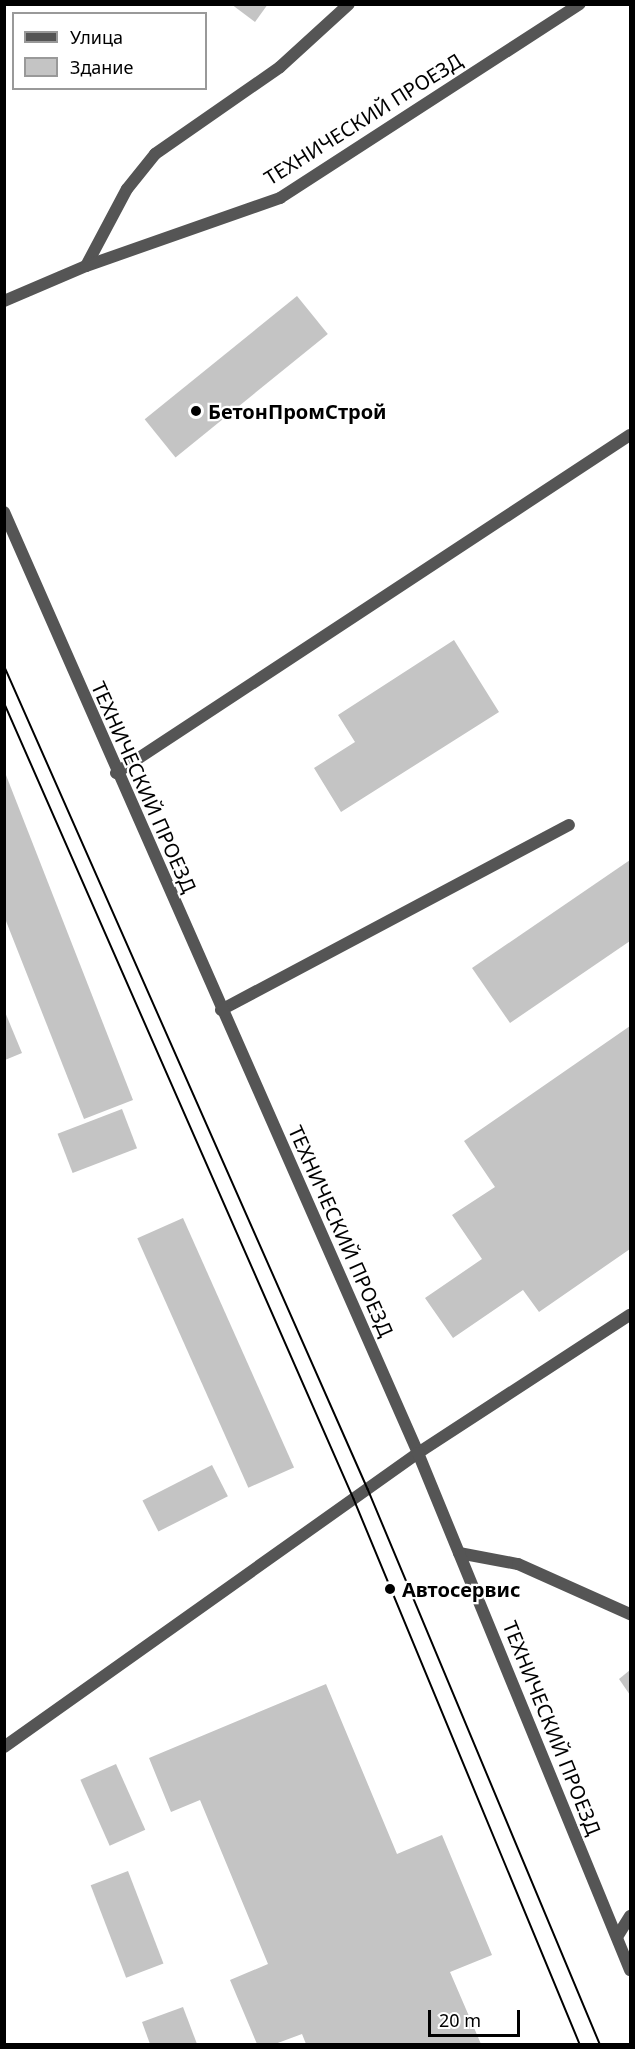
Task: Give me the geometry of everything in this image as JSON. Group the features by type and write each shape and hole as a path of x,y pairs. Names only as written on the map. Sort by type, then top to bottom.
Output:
{"street":[{"path":"86,266 127,189 155,154 280,67 350,4"},
{"name":"ТЕХНИЧЕСКИЙ ПРОЕЗД","path":"4,301 86,266 280,198 580,4"},
{"path":"116,773 630,435"},
{"name":"ТЕХНИЧЕСКИЙ ПРОЕЗД","path":"4,512 116,773 418,1453 630,1970"},
{"path":"221,1010 569,825"},
{"path":"4,1747 418,1453 630,1315"},
{"path":"459,1553 518,1564 630,1614"},
{"path":"617,1936 630,1916"}],"building":[{"path":"231,4 268,4 255,22"},
{"path":"297,296 328,334 176,457 145,419"},
{"path":"454,640 499,712 341,812 314,768 355,742 338,715"},
{"path":"4,770 133,1100 84,1119 4,916"},
{"path":"630,860 630,941 510,1023 472,968"},
{"path":"5,1012 22,1053 5,1060"},
{"path":"630,1026 630,1249 539,1312 523,1290 453,1338 425,1298 482,1259 452,1215 495,1187 464,1141"},
{"path":"122,1109 137,1148 73,1173 58,1134"},
{"path":"183,1218 294,1467 248,1488 137,1238"},
{"path":"212,1465 228,1496 158,1532 143,1500"},
{"path":"630,1670 630,1695 619,1679"},
{"path":"326,1684 397,1854 442,1835 492,1955 450,1972 481,2044 306,2044 302,2034 275,2044 257,2044 230,1980 268,1964 200,1800 171,1812 149,1758"},
{"path":"116,1764 145,1830 110,1846 80,1780"},
{"path":"128,1871 163,1963 126,1978 91,1885"},
{"path":"183,2007 197,2044 150,2044 142,2022"}],"tram line":[{"path":"4,665 368,1489 600,2044"},
{"path":"4,702 354,1499 580,2044"}],"place":[{"name":"БетонПромСтрой","path":"196,411"},
{"name":"Автосервис","path":"390,1589"}]}
